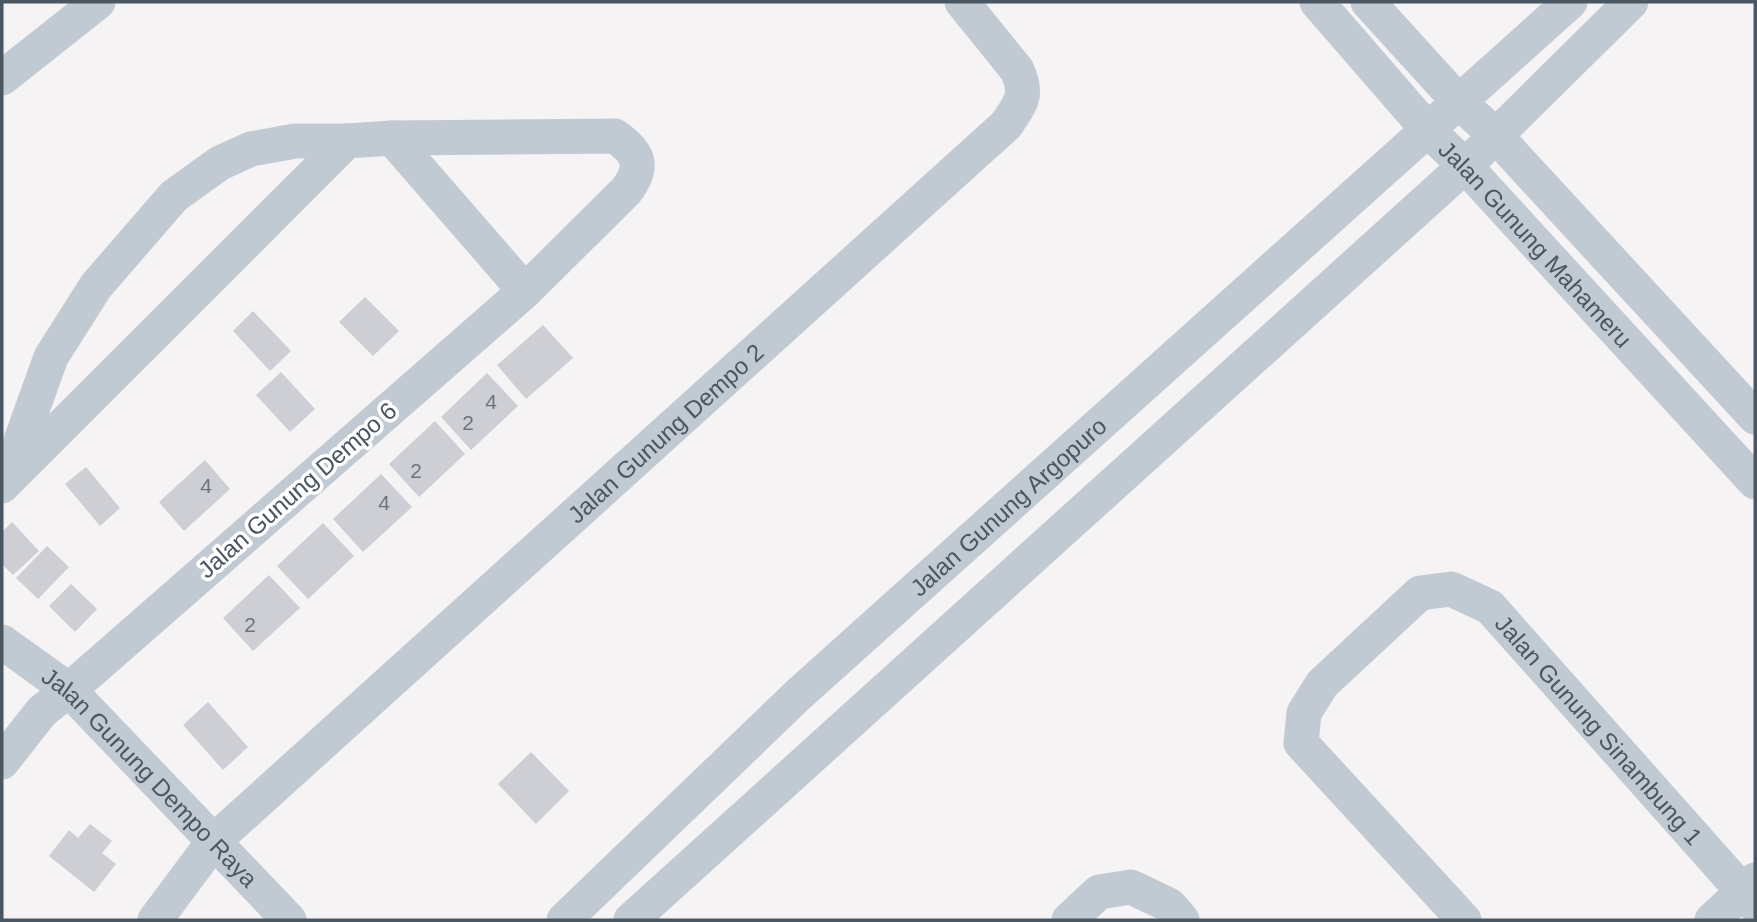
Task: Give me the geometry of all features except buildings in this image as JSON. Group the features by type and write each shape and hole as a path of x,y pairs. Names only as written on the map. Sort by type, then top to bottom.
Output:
{"street":[{"path":"2,78 98,2"},
{"name":"Jalan Gunung Dempo 2","path":"155,920 214,841 1006,125 1023,99 1023,83 1017,70 962,2"},
{"name":"Jalan Gunung Mahameru","path":"1317,2 1429,130 1755,482"},
{"name":"Jalan Gunung Mahameru","path":"1368,2 1755,416"},
{"name":"Jalan Gunung Argopuro","path":"564,920 799,694 1570,2"},
{"path":"631,920 1465,166 1631,2"},
{"name":"Jalan Gunung Dempo 6","path":"2,762 42,711 525,290 636,178 638,163 632,148 615,136 295,141 251,149 220,163 174,197 96,286 51,357 4,483"},
{"path":"392,138 525,290"},
{"name":"Jalan Gunung Dempo 6","path":"4,483 347,141"},
{"name":"Jalan Gunung Sinambung 1","path":"1464,920 1301,743 1304,713 1322,684 1420,593 1451,589 1490,607 1751,892"},
{"name":"Jalan Gunung Dempo Raya","path":"2,642 69,690 289,920"},
{"path":"1069,920 1100,892 1131,887 1169,905 1182,920"},
{"path":"1712,920 1751,892"}]}
